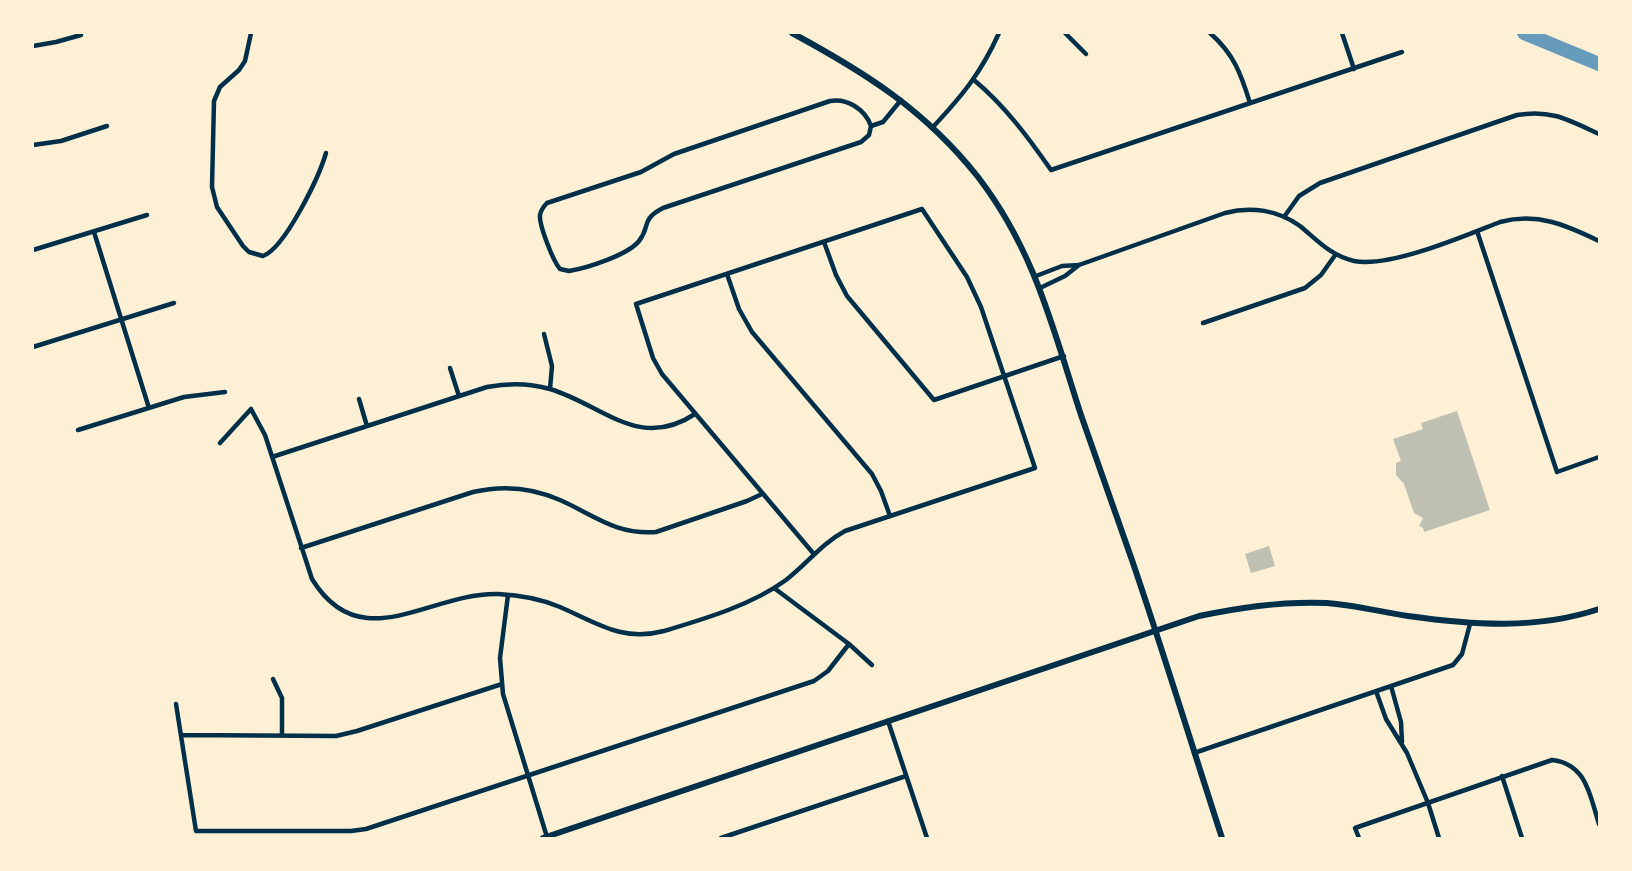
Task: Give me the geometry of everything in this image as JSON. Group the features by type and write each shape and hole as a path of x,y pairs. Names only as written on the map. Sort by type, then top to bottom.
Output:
{"main road":[{"path":"792,33 842,60 901,100 932,128 961,158 993,198 1036,276 1222,838"},
{"path":"545,837 1199,616 1270,604 1312,603 1351,606 1470,624 1507,625 1542,621 1599,609"}],"street":[{"path":"251,33 245,61 239,70 220,87 214,101 212,187 217,207 249,252 262,256 273,251 311,191 326,153"},
{"path":"932,128 975,80 999,33"},
{"path":"1065,33 1086,54"},
{"path":"1210,33 1235,61 1250,103"},
{"path":"1342,33 1354,69"},
{"path":"33,46 81,35"},
{"path":"975,80 1022,128 1051,170 1402,52"},
{"path":"843,99 850,102 869,120 871,126 869,135 855,145 653,213 639,241 625,253 573,270 560,269 554,261 540,217 542,208 548,203 641,171 674,154 830,101 843,99"},
{"path":"871,126 883,122 901,100"},
{"path":"1284,217 1299,196 1320,183 1517,115 1533,112 1554,114 1599,134"},
{"path":"33,146 62,141 107,126"},
{"path":"220,444 250,409 260,425 272,457 312,579 320,592 341,609 362,618 378,620 393,618 473,595 508,595 545,601 613,631 643,634 664,631 741,605 774,588 787,579 813,553 845,531 1035,468 986,320 967,277 922,209 636,304 658,368 813,553"},
{"path":"1036,276 1062,266 1079,265 1234,211 1259,210 1284,217 1298,225 1325,248 1362,262 1382,261 1507,220 1538,218 1558,223 1599,241"},
{"path":"33,250 147,215"},
{"path":"1477,231 1557,472 1599,457"},
{"path":"94,232 149,408"},
{"path":"824,242 836,275 847,296 934,400 1064,357"},
{"path":"1203,323 1305,288 1321,275 1336,254"},
{"path":"1040,288 1065,276 1079,265"},
{"path":"727,274 739,309 752,332 872,474 890,516"},
{"path":"33,347 174,303"},
{"path":"544,334 552,366 550,389"},
{"path":"450,368 459,396"},
{"path":"272,457 459,396 500,385 527,385 550,389 626,424 640,428 661,428 695,414"},
{"path":"78,430 197,394 225,392"},
{"path":"358,399 368,426"},
{"path":"301,548 487,489 514,487 540,492 559,499 616,528 645,533 656,532 762,494"},
{"path":"774,588 849,644 872,665"},
{"path":"508,595 500,658 502,684 545,837"},
{"path":"1194,753 1453,665 1462,654 1470,624"},
{"path":"176,704 196,831 335,832 366,829 814,681 828,671 849,644"},
{"path":"273,679 282,698 282,736"},
{"path":"181,735 336,736 502,684"},
{"path":"1391,686 1401,722 1402,742"},
{"path":"1376,691 1392,731 1402,742 1440,838"},
{"path":"888,721 927,838"},
{"path":"1359,838 1355,828 1552,760 1569,763 1581,774 1599,824"},
{"path":"721,838 906,776"},
{"path":"1502,776 1522,838"}],"building":[{"path":"1457,411 1490,510 1424,532 1419,526 1423,518 1414,513 1404,484 1396,475 1396,463 1401,461 1393,439 1423,429 1421,423"},
{"path":"1269,546 1275,566 1251,573 1245,554"}],"waterway":[{"path":"1524,33 1599,64"}]}
